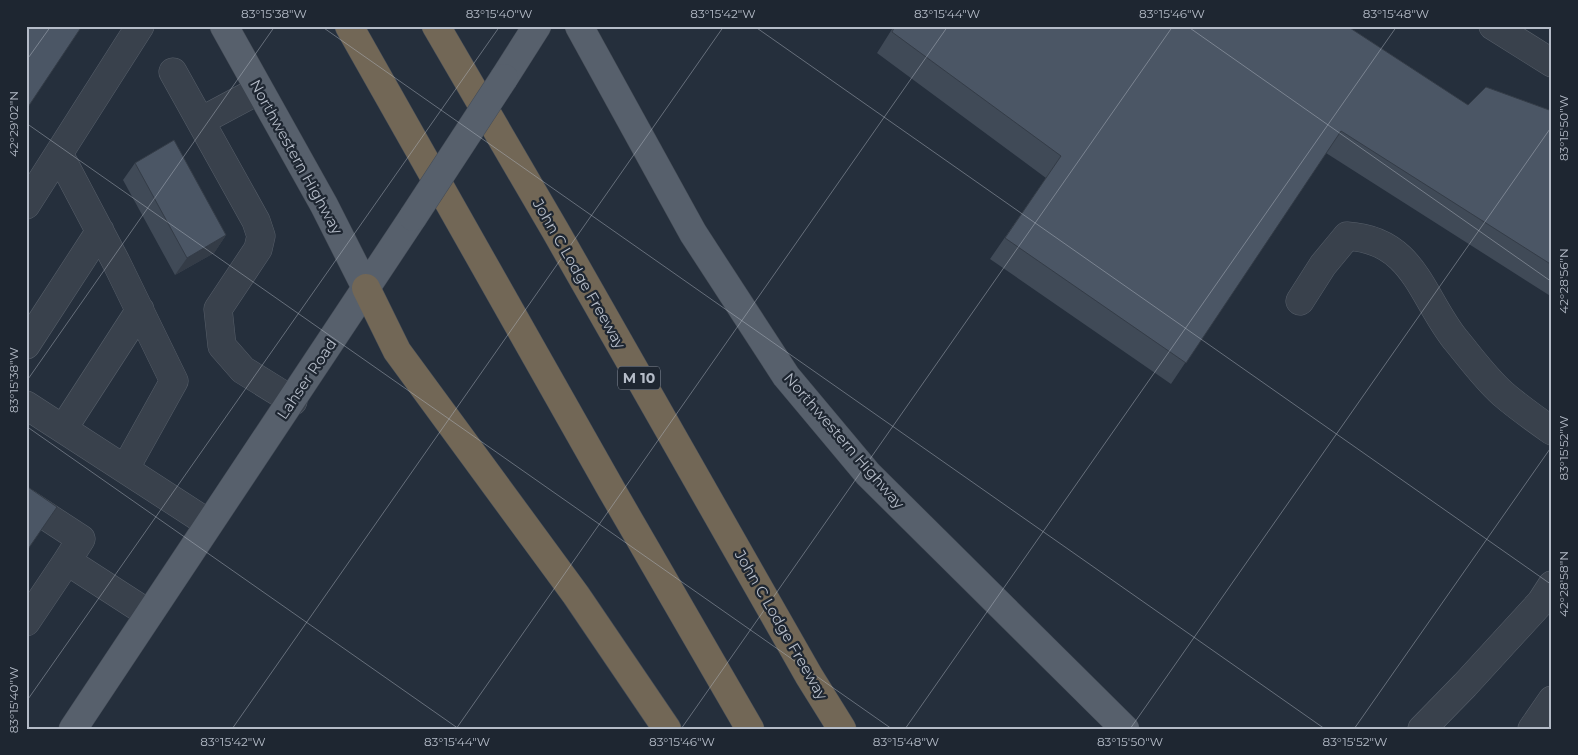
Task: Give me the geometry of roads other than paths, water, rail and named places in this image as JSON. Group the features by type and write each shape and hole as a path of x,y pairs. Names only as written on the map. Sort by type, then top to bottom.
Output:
{"highway":[{"path":"349,26 611,489 750,729"},
{"name":"John C Lodge Freeway","path":"436,26 809,676 842,729"},
{"path":"366,288 397,351 576,595 668,729"}],"main road":[{"name":"Northwestern Highway","path":"224,26 324,205 366,288"},
{"name":"Lahser Road","path":"73,729 208,523 293,401 537,26"},
{"name":"Northwestern Highway","path":"579,26 694,233 786,376 868,474 1126,729"}],"lane":[{"path":"26,205 140,26"},
{"path":"1494,26 1552,64"},
{"path":"173,72 256,221 261,236 258,249 218,309 222,346 243,370 293,401"},
{"path":"201,121 259,90"},
{"path":"59,154 100,231 174,381 125,469"},
{"path":"26,345 100,231"},
{"path":"1300,301 1323,265 1347,236 1361,237 1380,243 1400,257 1418,277 1454,337 1502,393 1552,430"},
{"path":"63,429 140,310"},
{"path":"26,405 208,523"},
{"path":"26,503 81,539 26,622"},
{"path":"67,561 149,614"},
{"path":"1422,729 1534,608 1552,585"},
{"path":"1532,729 1552,700"}]}
